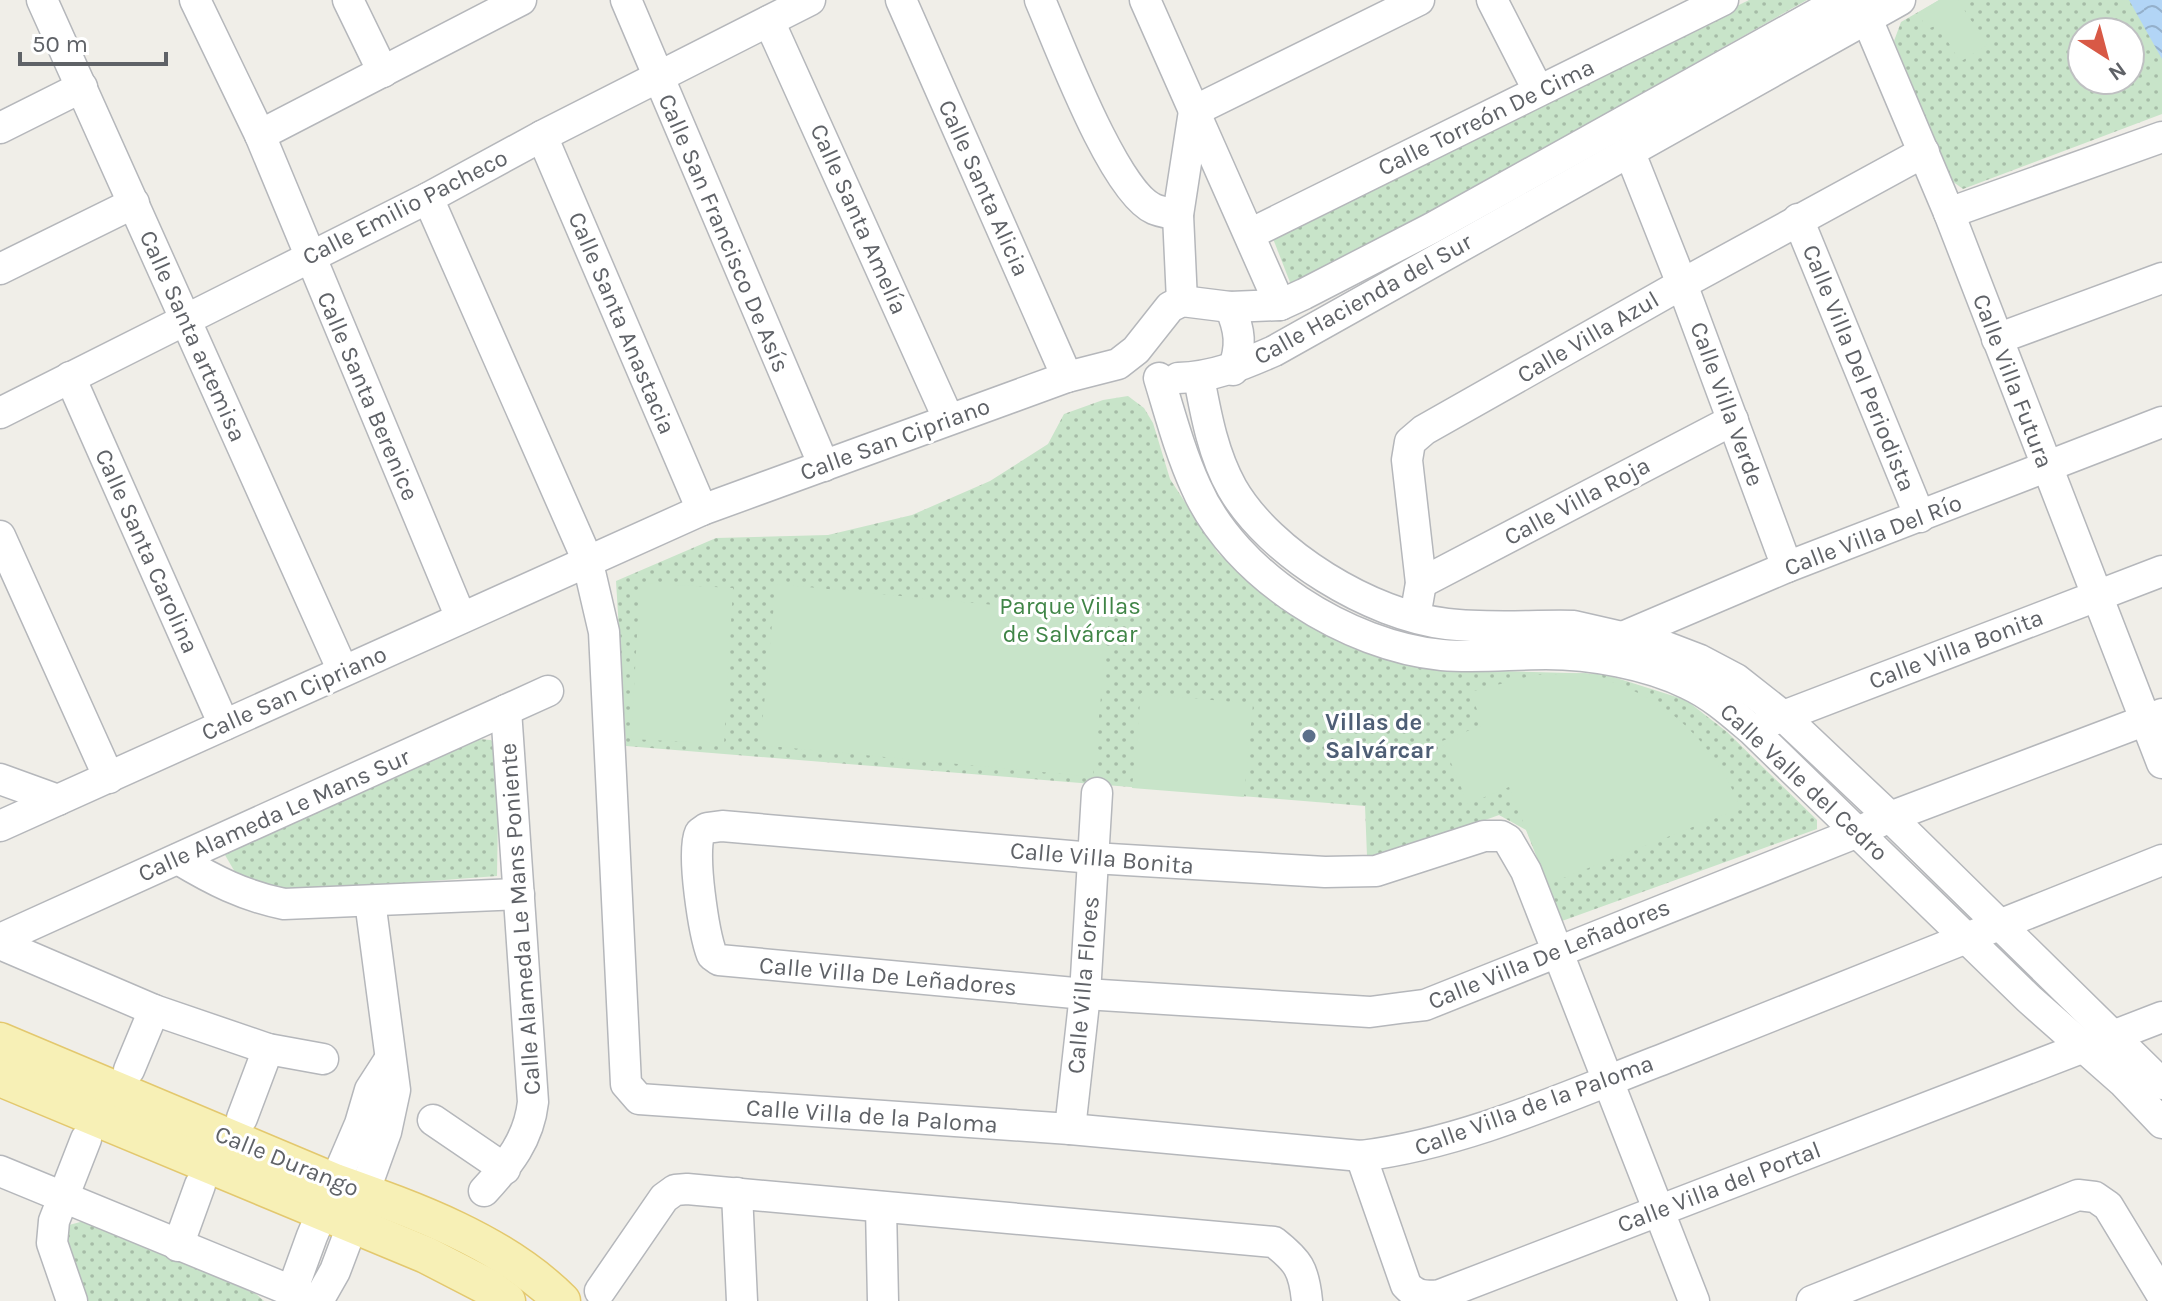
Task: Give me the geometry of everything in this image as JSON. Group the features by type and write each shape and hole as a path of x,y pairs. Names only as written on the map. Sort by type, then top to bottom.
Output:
{"main road":[{"name":"Calle Durango","path":"0,1041 343,1203 507,1301"},
{"name":"Calle Durango","path":"0,1078 343,1203 477,1241 522,1268 562,1301"}],"street":[{"name":"Calle Santa artemisa","path":"42,0 343,671"},
{"name":"Calle Santa Berenice","path":"195,0 260,135 461,618"},
{"path":"348,0 383,72"},
{"path":"260,135 383,72 488,7 521,0"},
{"name":"Calle San Francisco De Asís","path":"626,0 824,466"},
{"name":"Calle Emilio Pacheco","path":"0,413 428,198 657,76 810,0"},
{"name":"Calle Santa Alicia","path":"901,0 1067,377"},
{"path":"1040,0 1107,151 1123,179 1153,209 1178,215"},
{"path":"1145,0 1280,305"},
{"path":"1194,111 1419,0"},
{"path":"1492,0 1538,90"},
{"name":"Calle Torreón De Cima","path":"1250,234 1723,0"},
{"name":"Calle Hacienda del Sur","path":"1182,301 1230,307 1280,305 1432,228 1842,0"},
{"name":"Calle Hacienda del Sur","path":"1118,364 1159,378 1199,378 1233,370 1274,351 1630,153 1864,9 1900,0"},
{"name":"Calle Villa Futura","path":"1864,9 1949,213 2097,595 2154,718 2162,763"},
{"name":"Calle Santa Amelía","path":"769,21 948,418"},
{"path":"0,128 82,87"},
{"path":"1118,364 1136,350 1161,316 1182,301 1178,215 1194,111"},
{"name":"Calle Santa Anastacia","path":"542,136 702,510"},
{"path":"1949,213 2162,137"},
{"name":"Calle Villa Azul","path":"1415,617 1421,583 1407,460 1410,442 1424,430 1682,284 1924,152"},
{"name":"Calle Villa Verde","path":"1630,153 1787,567"},
{"path":"428,198 587,559"},
{"path":"0,269 134,203"},
{"name":"Calle Villa Del Periodista","path":"1798,219 1920,517"},
{"path":"1997,339 2162,278"},
{"path":"1230,307 1240,339 1239,355 1233,370"},
{"name":"Calle San Cipriano","path":"0,826 587,559 702,510 948,418 1067,377 1118,364"},
{"name":"Calle Santa Carolina","path":"70,377 224,725"},
{"name":"Calle Valle del Cedro","path":"1159,378 1196,488 1209,512 1255,568 1295,598 1352,631 1405,650 1443,655 1587,656 1653,671 1687,683 1714,698 1752,730 2029,999 2142,1100 2162,1122"},
{"name":"Calle Valle del Cedro","path":"1199,378 1208,422 1232,488 1253,517 1283,549 1371,602 1415,617 1446,624 1574,626 1623,635 1700,660 1736,679 1783,716 1890,817 2162,1084"},
{"name":"Calle Villa Roja","path":"1421,583 1733,420"},
{"name":"Calle Villa Del Río","path":"1587,656 1623,635 1787,567 2162,422"},
{"path":"0,536 109,778"},
{"name":"Calle Villa de la Paloma","path":"587,559 604,632 626,1084 632,1094 644,1100 1070,1129 1361,1156 1405,1151 1607,1081 2162,860"},
{"name":"Calle Villa Bonita","path":"1752,730 2162,571"},
{"name":"Calle Alameda Le Mans Sur","path":"0,942 548,691"},
{"name":"Calle Alameda Le Mans Poniente","path":"484,1191 505,1169 524,1138 531,1122 533,1102 506,710"},
{"name":"Calle Villa De Leñadores","path":"712,955 728,962 1085,994 1370,1012 1425,1005 1890,817 2154,718"},
{"path":"0,779 58,800"},
{"name":"Calle Villa Flores","path":"1070,1129 1085,994 1097,793"},
{"name":"Calle Villa Bonita","path":"712,955 707,940 696,850 700,833 707,828 722,826 1093,858 1325,872 1376,871 1484,836 1501,836 1514,847 1558,950"},
{"path":"178,859 253,898 284,904 519,894"},
{"path":"0,1171 305,1298 373,1128 395,1090 370,901"},
{"path":"0,942 154,1010 268,1049 323,1059"},
{"path":"1558,950 1694,1301"},
{"path":"129,1070 154,1010"},
{"name":"Calle Villa del Portal","path":"1361,1156 1401,1276 1414,1294 1428,1297 1440,1295 2162,1017"},
{"path":"242,1118 268,1049"},
{"path":"433,1120 505,1169"},
{"path":"72,1301 52,1243 54,1221 86,1139"},
{"path":"178,1246 200,1185"},
{"path":"600,1291 664,1198 675,1190 687,1189 1274,1242 1296,1259 1307,1301"},
{"path":"737,1193 742,1301"},
{"path":"1812,1301 1851,1293 2078,1195 2095,1197 2108,1206 2162,1295"},
{"path":"881,1207 883,1301"}],"green space":[{"path":"1749,0 1807,0 1293,290 1272,236"},
{"path":"1939,0 2162,0 2162,114 1963,189 1952,181 1894,41 1901,22"},
{"path":"1939,0 1958,0 1987,45 1960,62 1938,25 1927,29 1918,13"},
{"name":"Parque Villas de Salvárcar","path":"1128,396 1144,408 1153,423 1170,479 1218,553 1284,610 1351,647 1413,665 1604,674 1686,700 1727,732 1817,820 1817,829 1562,921 1526,830 1499,815 1383,857 1367,856 1365,806 626,746 616,581 716,538 828,535 912,515 990,481 1048,444 1064,414 1103,400"},
{"path":"640,583 733,588 724,744 631,739"},
{"path":"776,584 1109,616 1093,777 760,745"},
{"path":"1585,673 1638,693 1680,721 1714,759 1741,808 1548,884 1509,787 1468,804 1442,741 1483,725 1470,692 1534,675"},
{"path":"1141,693 1253,704 1244,797 1132,788"},
{"path":"478,739 491,740 499,751 497,876 298,891 239,879 225,855 236,845"},
{"path":"84,1221 256,1294 264,1301 79,1301 57,1237 69,1225"}],"water":[{"path":"2129,0 2162,0 2162,59 2146,30 2146,16 2138,16"}],"place":[{"name":"Villas de Salvárcar","path":"1309,736"}]}
